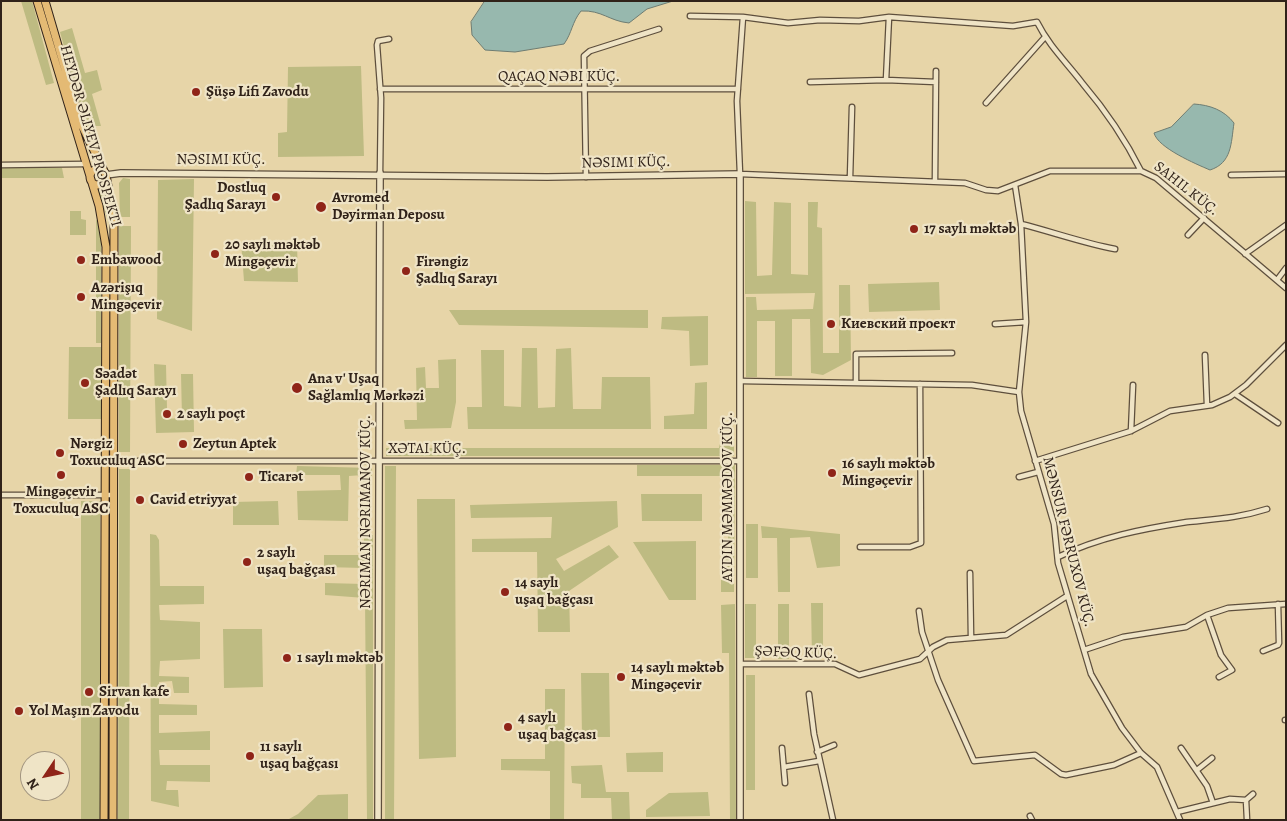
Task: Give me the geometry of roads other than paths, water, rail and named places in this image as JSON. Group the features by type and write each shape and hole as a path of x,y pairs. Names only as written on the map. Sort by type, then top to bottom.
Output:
{"main road":[{"name":"HEYDƏR ƏLIYEV PROSPEKTI","path":"37,1 102,219 106,247 104,820"},
{"name":"HEYDƏR ƏLIYEV PROSPEKTI","path":"45,1 81,124 106,174 114,219 113,820"},
{"path":"96,169 106,174 104,183 99,186 93,184 90,180 91,172 96,169"}],"street":[{"path":"690,16 743,17 798,23 820,20 858,21 889,17 886,80"},
{"path":"740,820 739,461 741,381 738,89 743,17"},
{"name":"SAHIL KÜÇ.","path":"889,17 1013,26 1037,22 1045,38 1128,144 1141,171 1156,178 1286,288"},
{"path":"586,177 586,53 659,29"},
{"path":"986,103 1045,38"},
{"path":"380,173 380,88 377,45 378,41 389,39"},
{"path":"935,182 936,71"},
{"path":"810,82 886,80 936,82"},
{"name":"QAÇAQ NƏBI KÜÇ.","path":"380,88 738,89"},
{"path":"850,178 852,107"},
{"path":"1,165 85,164"},
{"name":"NƏSIMI KÜÇ.","path":"106,174 380,173 586,177 740,174 969,184 992,190 1015,185 1038,174 1050,171 1141,171"},
{"name":"NƏRIMAN NƏRIMANOV KÜÇ.","path":"378,820 380,173"},
{"path":"1231,175 1286,174"},
{"name":"MƏNSUR FƏRRUXOV KÜÇ.","path":"1015,185 1021,224 1026,322 1019,392 1023,422 1054,524 1058,557 1067,596 1096,687 1111,713 1141,752 1157,767 1180,820"},
{"path":"1188,235 1204,218"},
{"path":"1021,224 1115,249"},
{"path":"1245,254 1286,225"},
{"path":"1277,280 1286,268"},
{"path":"995,324 1026,322"},
{"path":"1035,461 1131,431 1170,411 1207,405 1235,394 1286,345"},
{"path":"1281,350 1286,354"},
{"path":"856,382 856,354 952,353"},
{"path":"1205,355 1207,405"},
{"path":"741,381 972,385 1019,392"},
{"path":"860,547 910,548 921,543 920,384"},
{"path":"1131,431 1133,385"},
{"path":"1235,394 1278,423"},
{"name":"XƏTAI KÜÇ.","path":"114,461 739,461"},
{"path":"1019,477 1038,472"},
{"path":"1,495 114,495"},
{"path":"1058,557 1086,543 1115,535 1190,522 1238,518 1267,509"},
{"path":"970,573 971,637"},
{"name":"ŞƏFƏQ KÜÇ.","path":"741,664 835,664 859,675 920,659 939,643 959,638 999,637 1006,635 1067,596"},
{"path":"1264,651 1278,646 1278,604"},
{"path":"1084,650 1123,637 1186,627 1207,615 1228,608 1286,604"},
{"path":"919,611 922,632 942,692 974,761 1035,755 1061,774 1066,775 1114,765 1141,752"},
{"path":"1207,615 1221,655 1232,670 1219,677"},
{"path":"809,694 817,752 833,820"},
{"path":"817,752 834,745"},
{"path":"782,748 785,784"},
{"path":"1181,748 1212,795 1213,803"},
{"path":"1197,770 1212,758"},
{"path":"784,767 819,761"},
{"path":"1177,812 1230,798 1246,800 1253,794"},
{"path":"1246,800 1247,820"}],"water":[{"path":"485,1 673,1 647,9 629,23 595,12 581,11 564,44 515,52 485,50 472,35 471,22"},
{"path":"1194,104 1216,109 1234,123 1231,145 1223,163 1210,170 1170,150 1157,139 1154,133 1171,127"}],"place":[{"name":"Şüşə Lifi Zavodu","path":"196,92"},
{"name":"Dostluq Şadlıq Sarayı","path":"276,197"},
{"name":"Avromed Dəyirman Deposu","path":"321,207"},
{"name":"17 saylı məktəb","path":"914,229"},
{"name":"20 saylı məktəb Mingəçevir","path":"215,254"},
{"name":"Embawood","path":"81,260"},
{"name":"Firəngiz Şadlıq Sarayı","path":"406,271"},
{"name":"Azərişıq Mingəçevir","path":"81,297"},
{"name":"Киевский проект","path":"831,324"},
{"name":"Səadət Şadlıq Sarayı","path":"85,383"},
{"name":"Ana v' Uşaq Sağlamlıq Mərkəzi","path":"297,388"},
{"name":"2 saylı poçt","path":"167,414"},
{"name":"Zeytun Aptek","path":"183,444"},
{"name":"Nərgiz Toxuculuq ASC","path":"60,453"},
{"name":"16 saylı məktəb Mingəçevir","path":"832,473"},
{"name":"Mingəçevir Toxuculuq ASC","path":"61,475"},
{"name":"Ticarət","path":"249,477"},
{"name":"Cavid etriyyat","path":"140,500"},
{"name":"2 saylı uşaq bağçası","path":"247,562"},
{"name":"14 saylı uşaq bağçası","path":"505,592"},
{"name":"1 saylı məktəb","path":"287,658"},
{"name":"14 saylı məktəb Mingəçevir","path":"621,677"},
{"name":"Sirvan kafe","path":"89,692"},
{"name":"Yol Maşın Zavodu","path":"19,711"},
{"name":"4 saylı uşaq bağçası","path":"508,727"},
{"name":"11 saylı uşaq bağçası","path":"250,756"}]}
